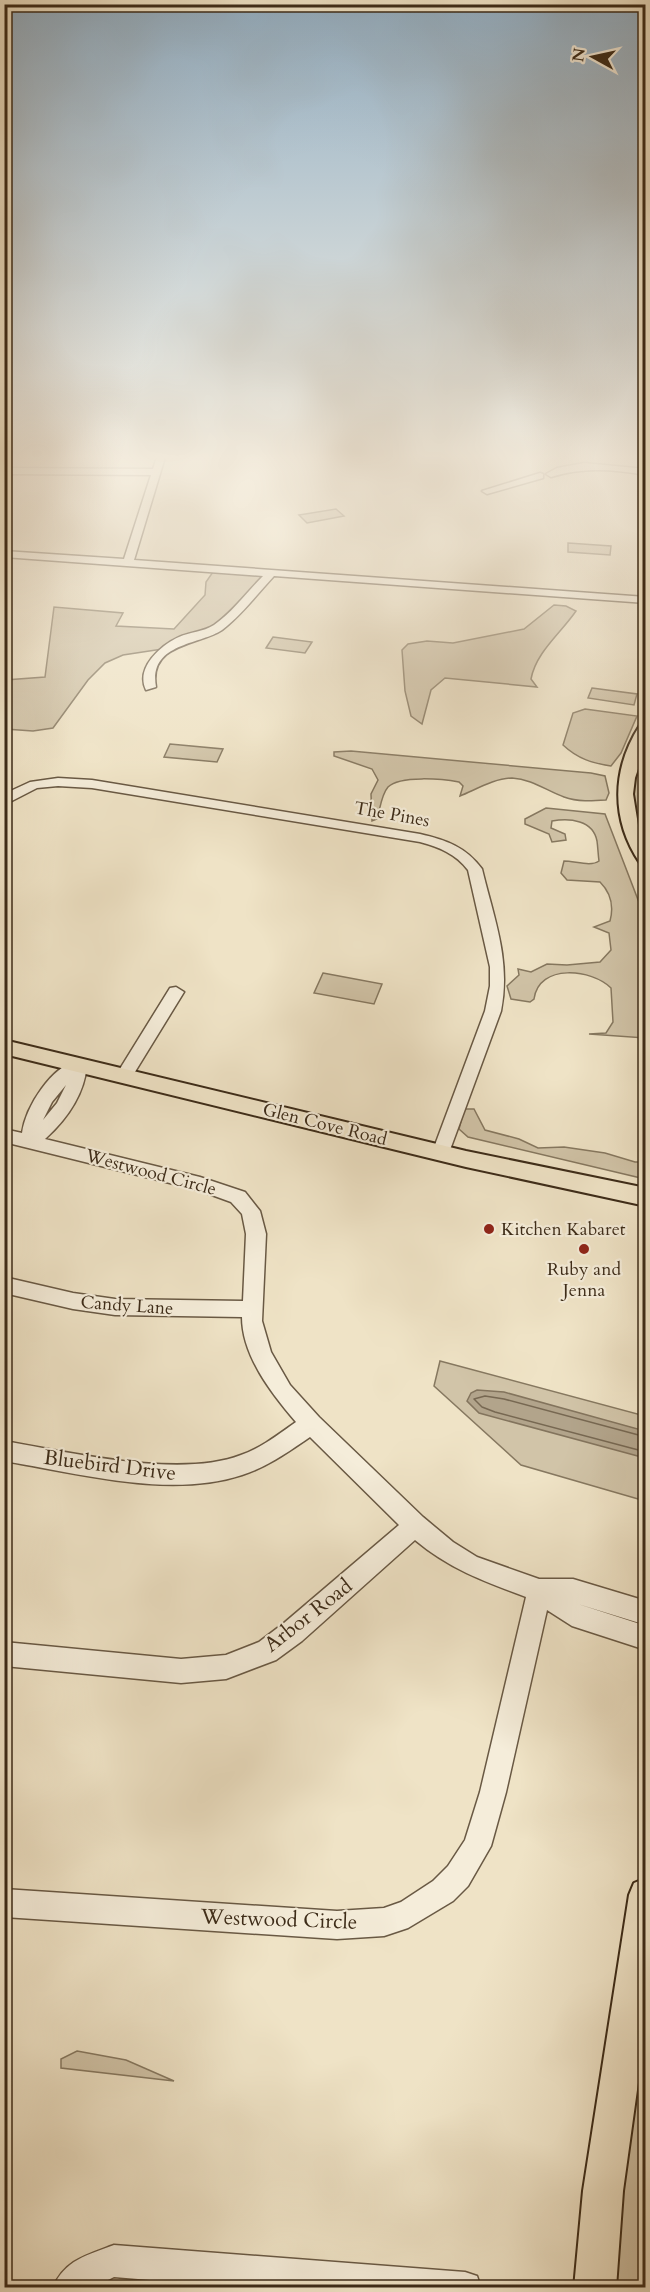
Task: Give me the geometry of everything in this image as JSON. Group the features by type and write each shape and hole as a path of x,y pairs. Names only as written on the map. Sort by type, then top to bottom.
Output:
{"main road":[{"path":"645,728 632,758 624,793 627,822 645,859"},
{"name":"Glen Cove Road","path":"4,1047 441,1153 645,1197"},
{"path":"595,2288 603,2191 645,1895"}],"street":[{"path":"100,561 645,600"},
{"path":"150,687 147,681 151,669 162,654 177,642 219,627 270,574"},
{"name":"The Pines","path":"4,801 24,788 43,783 63,781 92,784 420,838 457,850 468,858 475,869 498,967 498,986 493,1011 441,1153"},
{"path":"124,1076 176,992"},
{"path":"30,1141 30,1123 53,1087 59,1078 79,1065"},
{"name":"Westwood Circle","path":"4,1135 200,1184 238,1197 251,1211 256,1234 252,1321 269,1371 311,1424 415,1525 445,1550 470,1566 539,1591 572,1614 645,1638"},
{"name":"Candy Lane","path":"4,1285 73,1301 115,1307 251,1310"},
{"name":"Bluebird Drive","path":"4,1451 169,1474 213,1472 262,1457 311,1424"},
{"name":"Arbor Road","path":"4,1654 182,1671 226,1667 267,1651 293,1632 415,1525"},
{"name":"Westwood Circle","path":"539,1591 573,1591 645,1613"},
{"name":"Westwood Circle","path":"4,1903 337,1925 384,1922 408,1914 444,1891 458,1876 477,1846 493,1792 539,1591"},
{"path":"69,2288 83,2273 114,2261 465,2288"}],"shaded area":[{"path":"215,569 270,574 222,624 169,648 123,655 105,663 88,680 53,728 33,731 5,729 5,680 45,677 54,607 123,613 116,626 174,629 205,595 206,582"},
{"path":"554,605 566,606 576,611 538,660 531,679 537,687 445,678 431,690 422,724 411,716 405,691 402,650 408,644 427,641 453,643 524,629"},
{"path":"273,637 312,642 305,653 266,648"},
{"path":"592,688 637,694 634,705 588,698"},
{"path":"585,709 637,716 621,753 611,766 586,760 563,745 573,713"},
{"path":"645,742 645,846 638,835 628,792"},
{"path":"170,744 223,749 217,762 164,757"},
{"path":"351,751 591,773 605,776 609,793 606,800 574,800 526,781 512,778 492,782 460,796 463,786 459,782 412,779 394,783 388,787 382,798 377,819 372,821 371,794 378,780 372,769 334,756 334,752"},
{"path":"546,808 605,814 645,918 645,1038 589,1034 606,1033 613,1022 611,988 592,977 567,973 556,975 545,979 530,1002 511,999 507,986 519,975 518,969 531,972 547,964 600,962 611,950 609,933 594,927 610,921 612,910 607,891 600,882 567,880 561,873 564,861 587,864 599,861 595,834 580,822 552,821 551,828 565,834 566,840 552,842 549,834 525,824 525,819"},
{"path":"323,973 382,984 374,1004 314,993"},
{"path":"464,1109 474,1109 485,1130 519,1139 538,1148 564,1147 605,1153 635,1162 645,1162 645,1179 468,1137 459,1129"},
{"path":"440,1361 645,1416 645,1501 521,1465 434,1386"},
{"path":"645,1987 645,2287 610,2288"},
{"path":"77,2051 126,2060 174,2081 61,2068 61,2059"}],"water":[{"path":"477,1390 504,1392 645,1431 645,1458 479,1413 467,1401 471,1393"}],"place":[{"name":"Kitchen Kabaret","path":"489,1229"},
{"name":"Ruby and Jenna","path":"584,1249"}]}
